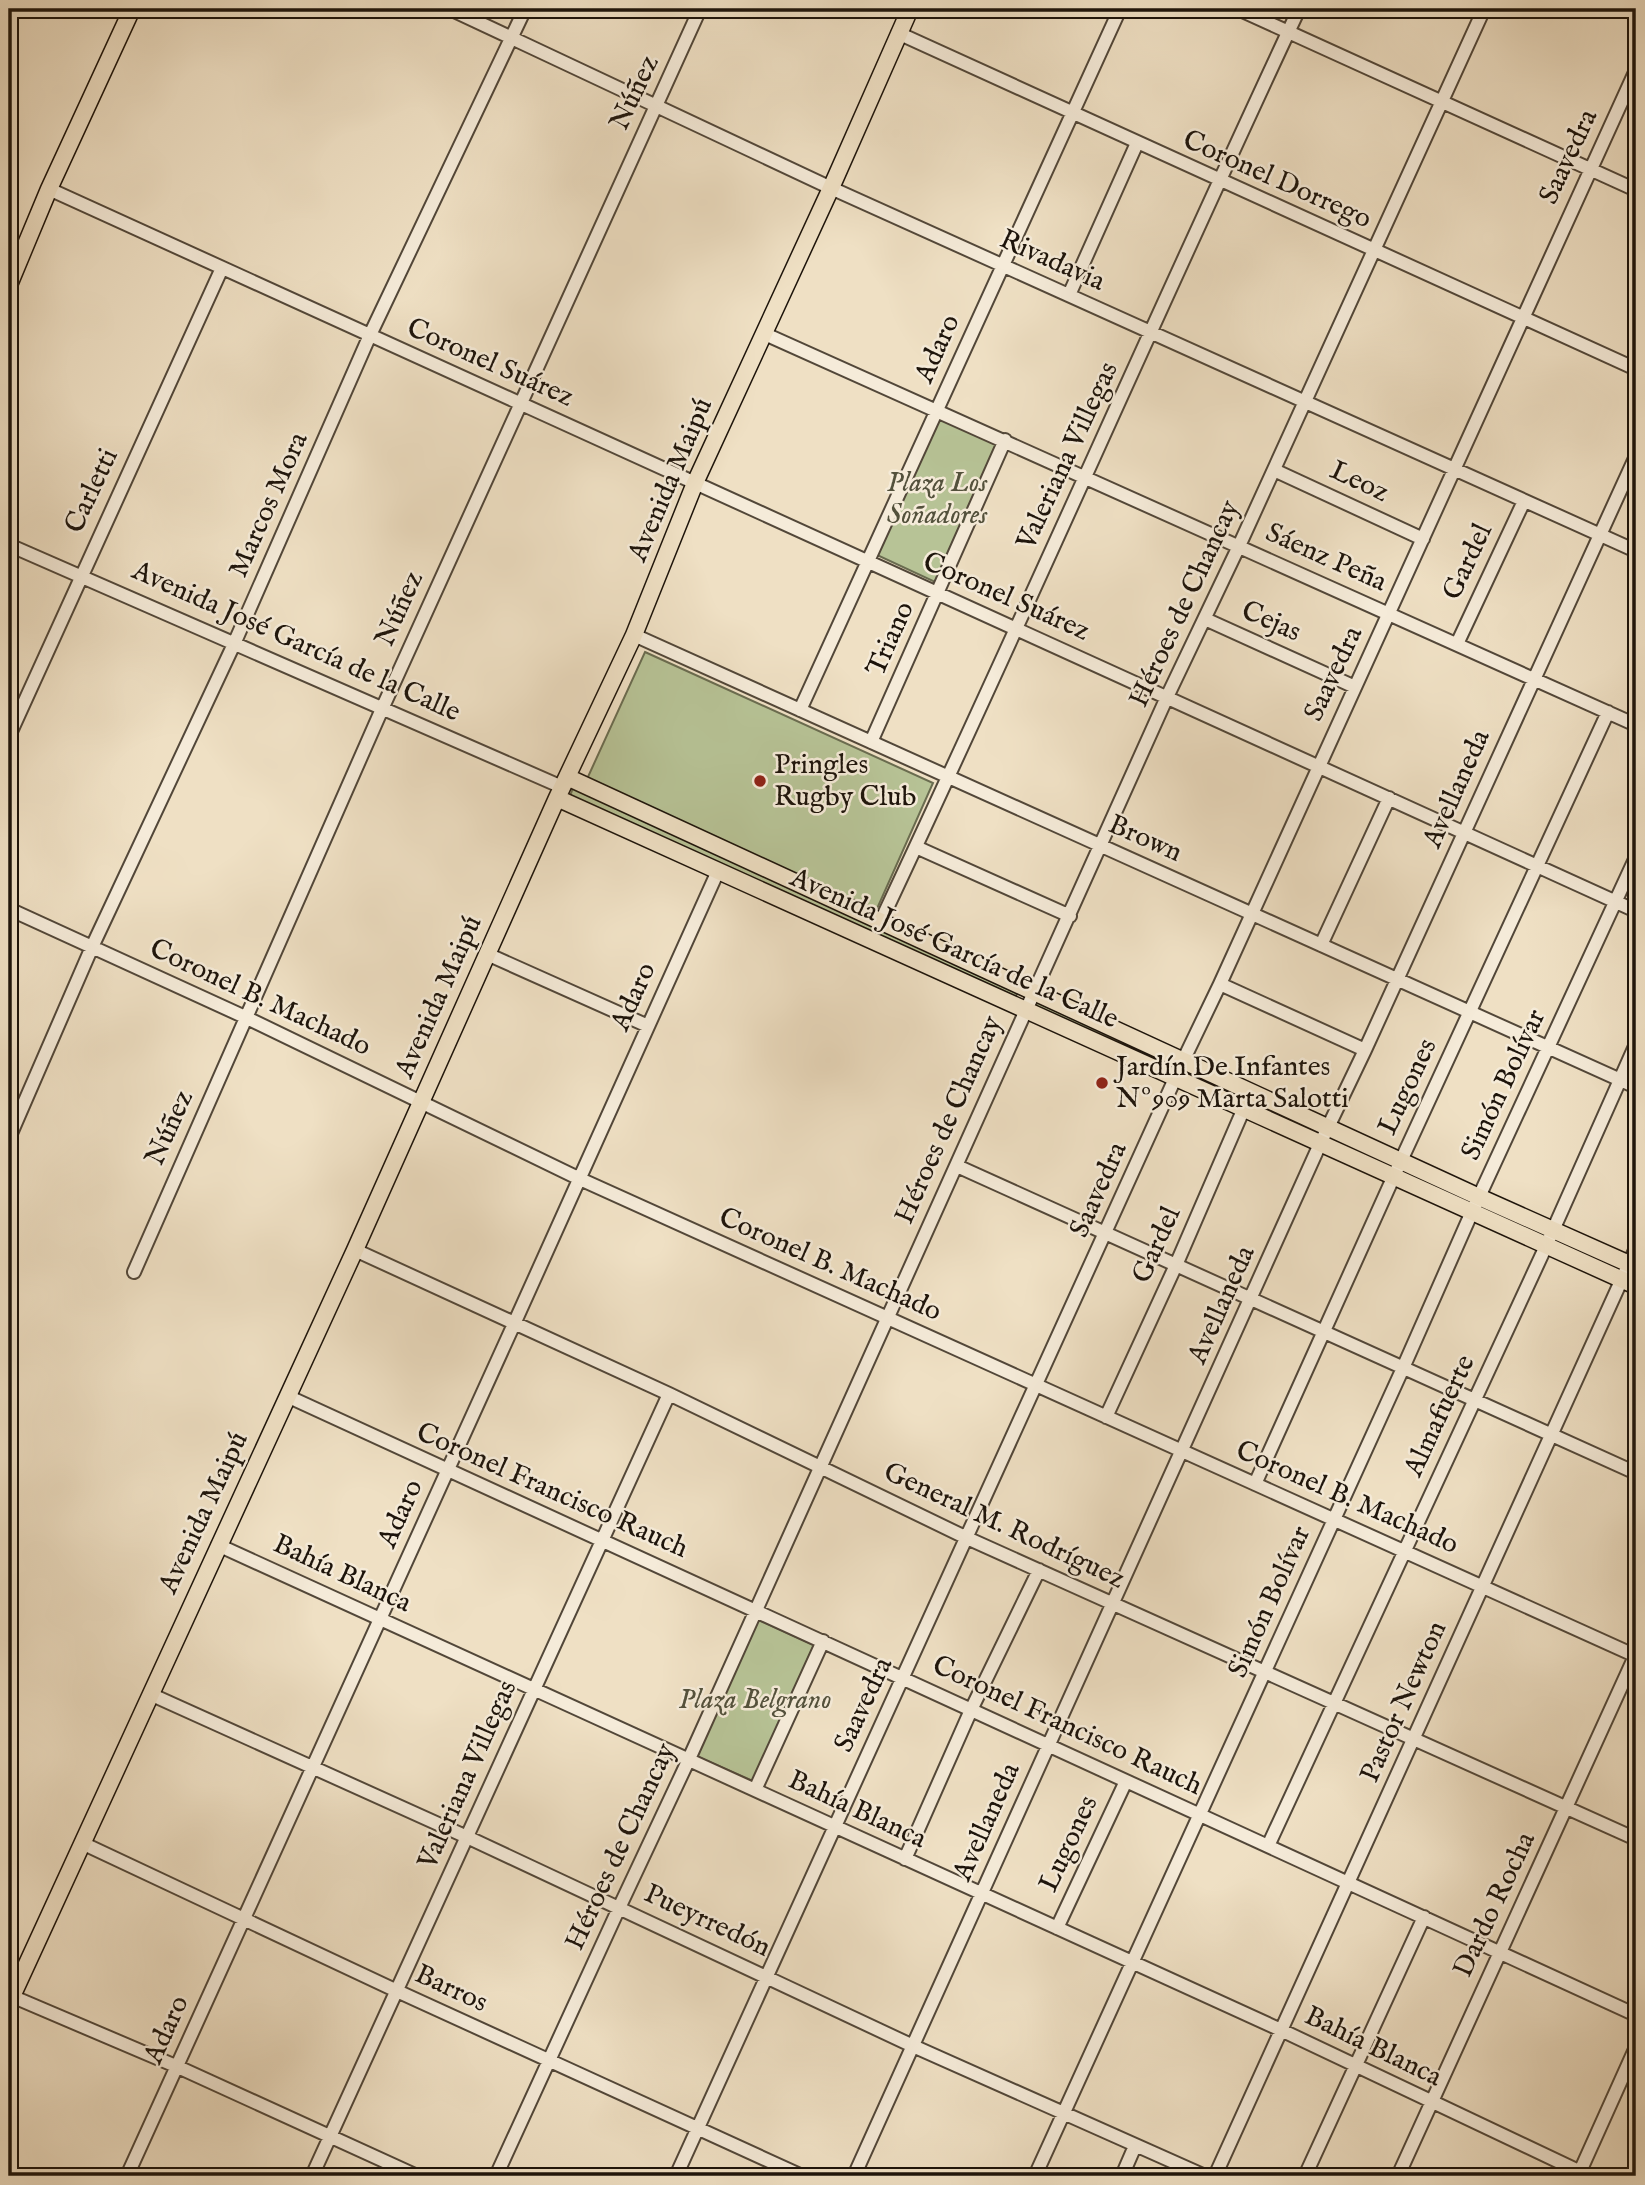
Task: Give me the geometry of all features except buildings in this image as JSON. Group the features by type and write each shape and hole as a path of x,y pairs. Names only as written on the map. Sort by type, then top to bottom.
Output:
{"main road":[{"path":"9,285 49,189 132,9"},
{"name":"Avenida Maipú","path":"10,1998 355,1250 562,788 634,635 695,483 765,334 910,9"},
{"name":"Avenida José García de la Calle","path":"562,788 718,871 1471,1214 1632,1266"},
{"name":"Avenida José García de la Calle","path":"562,788 880,923 1401,1161 1479,1198 1629,1283"}],"street":[{"name":"Rivadavia","path":"450,9 831,188 1636,551"},
{"name":"Marcos Mora","path":"9,1138 92,947 234,644 370,335 525,9"},
{"name":"Núñez","path":"134,1272 382,709 701,9"},
{"name":"Adaro","path":"800,710 1120,9"},
{"path":"1238,9 1636,190"},
{"name":"Valeriana Villegas","path":"880,923 1299,9"},
{"name":"Héroes de Chancay","path":"496,2176 690,1759 1167,697 1239,546 1484,9"},
{"name":"Coronel Dorrego","path":"898,33 1636,369"},
{"name":"Saavedra","path":"676,2176 1636,70"},
{"path":"1069,296 1137,144"},
{"name":"Coronel Suárez","path":"49,189 1636,911"},
{"name":"Carletti","path":"9,736 222,268"},
{"name":"Sáenz Peña","path":"765,334 1636,725"},
{"name":"Triano","path":"871,742 1005,440"},
{"name":"Avellaneda","path":"855,2176 1320,1144 1398,980 1636,456"},
{"name":"Leoz","path":"1274,470 1423,539"},
{"name":"Gardel","path":"1457,644 1524,501"},
{"name":"Avenida José García de la Calle","path":"9,545 562,788"},
{"name":"Cejas","path":"1205,619 1355,687"},
{"name":"Brown","path":"634,635 1636,1087"},
{"name":"Lugones","path":"1255,1484 1608,712"},
{"path":"1321,945 1389,798"},
{"path":"916,846 1069,916"},
{"name":"Simón Bolívar","path":"1035,2176 1404,1368 1471,1214 1636,857"},
{"name":"Adaro","path":"127,2176 718,871"},
{"name":"Coronel B. Machado","path":"9,909 245,1017 580,1179 1636,1655"},
{"path":"487,954 648,1026"},
{"path":"1220,984 1365,1050"},
{"name":"Almafuerte","path":"1268,1846 1636,1044"},
{"name":"Gardel","path":"1106,1417 1251,1092"},
{"path":"957,1166 1636,1473"},
{"name":"Pastor Newton","path":"1215,2176 1552,1435 1629,1283 1636,1248"},
{"name":"General M. Rodríguez","path":"355,1250 668,1394 967,1538 1636,1839"},
{"name":"Valeriana Villegas","path":"313,2176 668,1394"},
{"name":"Coronel Francisco Rauch","path":"287,1396 1636,2015"},
{"name":"Bahía Blanca","path":"218,1545 1281,2030 1582,2175"},
{"path":"905,1859 971,1710 1039,1570"},
{"path":"755,1790 823,1641"},
{"name":"Dardo Rocha","path":"1398,2176 1636,1655"},
{"name":"Pueyrredón","path":"150,1694 767,1976 913,2046 1205,2176"},
{"name":"Lugones","path":"1057,1928 1126,1781"},
{"name":"Barros","path":"82,1843 802,2176"},
{"path":"1305,2176 1424,1917"},
{"path":"10,1998 177,2067 417,2176"},
{"path":"1582,2175 1636,2048"},
{"path":"1122,2176 1135,2146"},
{"path":"9,2173 17,2176"}],"green space":[{"name":"Plaza Los Soñadores","path":"939,417 997,443 935,582 877,555"},
{"name":"Pringles Rugby Club","path":"645,652 933,783 876,911 587,779"},
{"path":"573,788 1018,992 1014,1000 570,796"},
{"path":"1037,1000 1167,1058 1163,1066 1033,1008"},
{"name":"Plaza Belgrano","path":"757,1619 814,1645 753,1781 696,1756"}],"place":[{"name":"Pringles Rugby Club","path":"760,781"},
{"name":"Jardín De Infantes Nº909 Marta Salotti","path":"1102,1083"}]}
